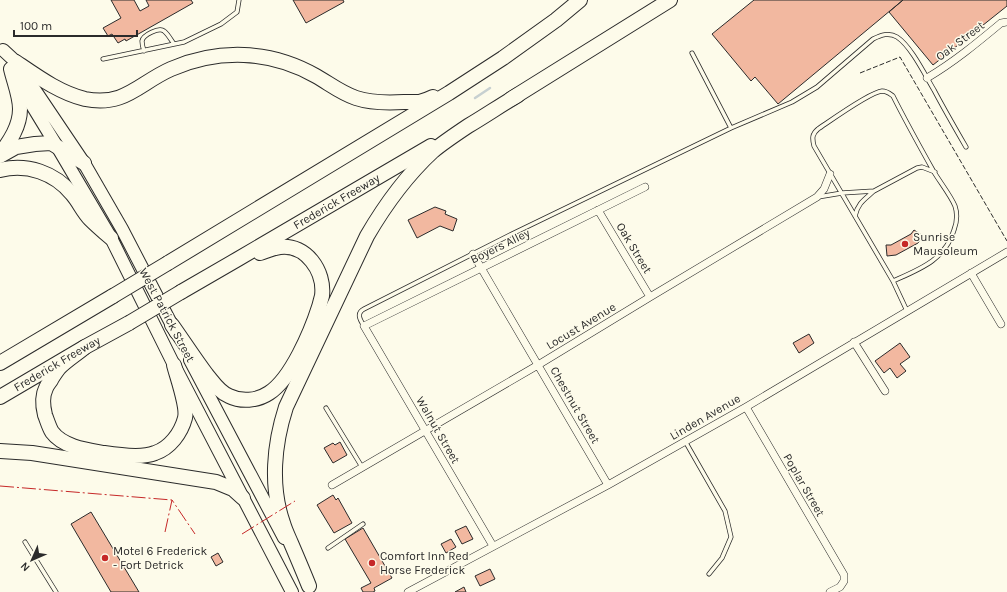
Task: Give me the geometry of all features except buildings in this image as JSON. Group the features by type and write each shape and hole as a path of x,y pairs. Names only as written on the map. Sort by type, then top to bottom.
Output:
{"highway":[{"path":"0,363 449,92 503,58 556,20 580,0"},
{"name":"Frederick Freeway","path":"0,397 85,347 129,324 518,95 670,0"},
{"path":"13,66 44,80 59,89 78,97 93,100 118,99 128,95 157,76 184,64 214,56 230,55 245,55 287,63 315,76 337,90 356,98 370,101 387,103 418,102 449,92"},
{"path":"0,155 14,134 19,117 19,100 13,66"},
{"path":"311,589 282,522 277,497 275,470 276,452 286,407 367,236 378,216 390,199 406,179 433,151 449,139 518,95"},
{"path":"0,155 16,147 35,144 51,144 84,163"},
{"path":"0,170 17,168 29,169 39,171 60,181 73,195 90,219 111,238"},
{"path":"172,325 196,360 218,388 227,396 238,400 260,398 275,389 282,382 301,351 315,320 322,296 322,282 318,271 306,255 298,250 288,247 279,247 238,259"},
{"path":"0,353 9,351 64,325"},
{"path":"85,347 59,368 46,388 43,401 44,412 52,432 68,444 85,450 116,454 147,455 164,449 172,443 182,428 186,416 185,404 174,365"},
{"path":"0,451 32,453 216,482 233,489 243,498"}],"main road":[{"name":"West Patrick Street","path":"2,47 58,148 111,238 174,365 292,592"},
{"name":"West Patrick Street","path":"13,66 84,163 122,229 272,518 311,589"}],"street":[{"name":"Oak Street","path":"927,78 960,56 1001,23 1007,22"},
{"name":"Locust Avenue","path":"332,485 538,365 817,197 824,189 830,174"},
{"name":"Boyers Alley","path":"364,326 645,186"},
{"name":"Oak Street","path":"598,210 650,297"},
{"name":"Linden Avenue","path":"408,592 608,485 746,407 1007,252"},
{"name":"Chestnut Street","path":"474,254 608,485"},
{"path":"972,273 1001,324"},
{"name":"Walnut Street","path":"364,326 493,546"},
{"path":"854,342 885,391"},
{"name":"Poplar Street","path":"746,407 844,575 844,582 830,592"}],"lane":[{"path":"103,59 184,42 221,24 238,12 239,0"},
{"path":"144,51 142,41 144,37 160,29 165,31 174,44"},
{"path":"364,326 359,314 361,311 731,128 792,102 817,87 873,39 885,34 896,36 906,45 927,78 966,147"},
{"path":"692,53 731,128"},
{"path":"893,282 916,271 938,257 953,235 957,223 957,215 954,205 893,96 884,91 878,92 864,99 814,132 812,137 814,146 893,282 907,311"},
{"path":"855,216 857,208 874,191 917,168 922,167 935,172"},
{"path":"817,197 842,193 874,191"},
{"path":"326,408 363,468"},
{"path":"685,441 725,511 730,537 722,558 709,574"},
{"path":"328,548 363,524"},
{"path":"25,542 56,592"}],"waterway":[{"path":"475,98 490,88"}],"fence":[{"path":"860,73 900,57 1007,241"}],"power":[{"path":"0,486 172,500"},
{"path":"165,532 172,500 195,534"},
{"path":"242,534 295,501"}],"place":[{"name":"Sunrise Mausoleum","path":"905,244"},
{"name":"Motel 6 Frederick - Fort Detrick","path":"105,558"},
{"name":"Comfort Inn Red Horse Frederick","path":"372,563"}]}
